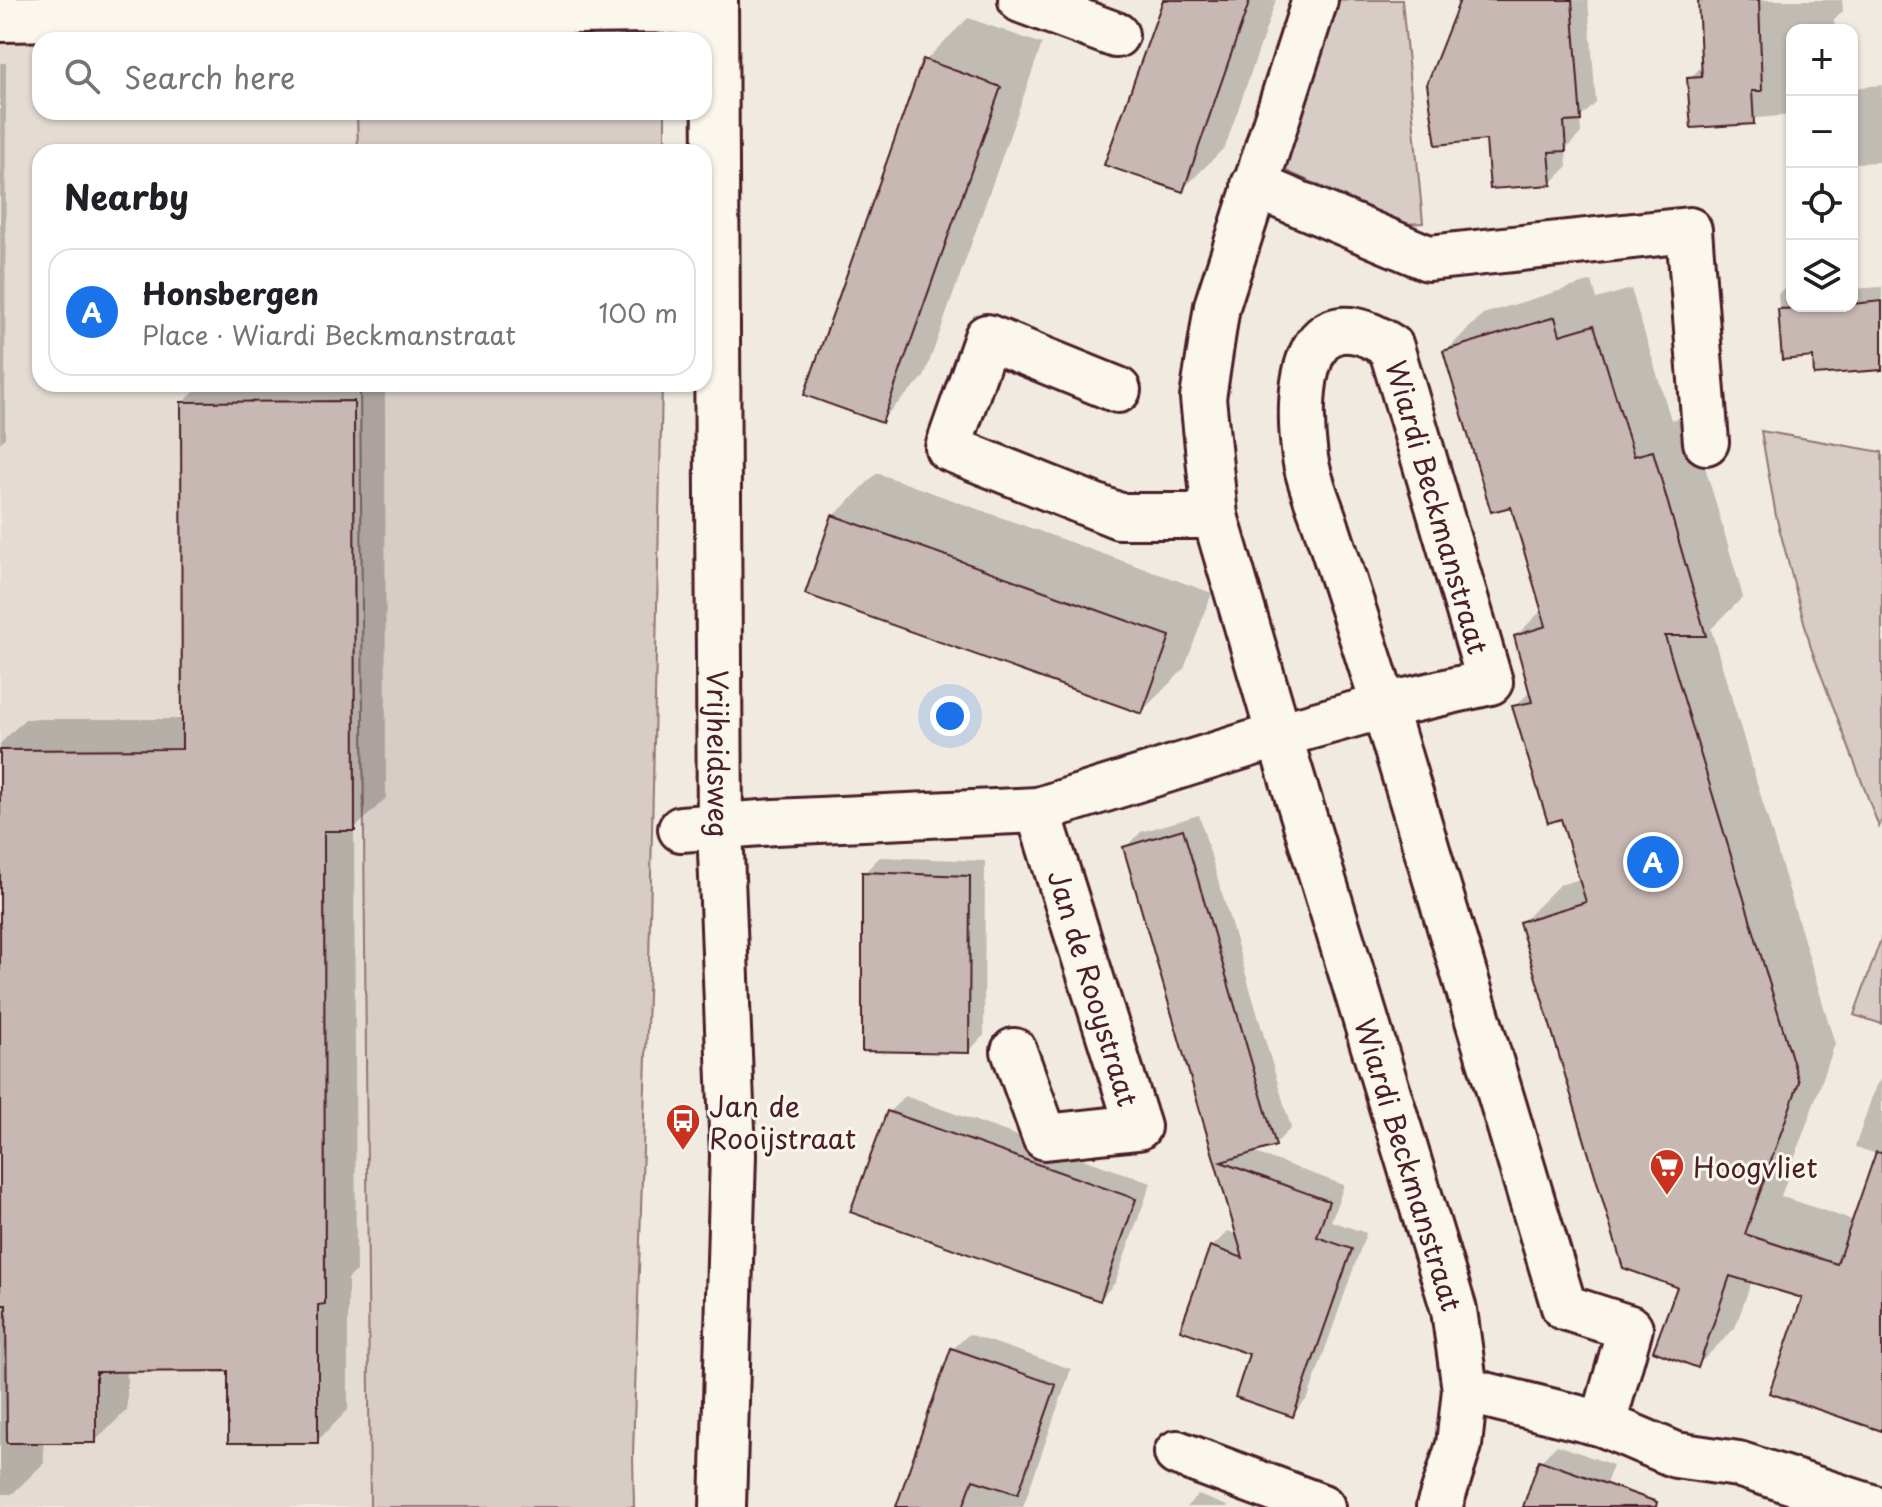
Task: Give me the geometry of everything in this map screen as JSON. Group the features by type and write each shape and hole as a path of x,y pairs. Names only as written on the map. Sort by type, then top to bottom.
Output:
{"street":[{"path":"1021,0 1116,35"},
{"name":"Wiardi Beckmanstraat","path":"1315,0 1217,306 1203,398 1215,516 1454,1310 1465,1390 1459,1445 1439,1507"},
{"path":"0,19 714,7"},
{"name":"Vrijheidsweg","path":"712,144 714,7"},
{"path":"1254,185 1428,258 1689,230 1706,442"},
{"name":"Wiardi Beckmanstraat","path":"1279,735 1384,706 1490,682 1391,347 1369,332 1346,328 1325,336 1313,350 1303,379 1305,458 1384,706 1564,1307 1630,1328 1603,1424"},
{"path":"1118,390 987,337 948,448 1119,516 1215,516"},
{"name":"Vrijheidsweg","path":"708,392 701,828 733,1155 723,1507"},
{"path":"701,828 1038,810 1279,735"},
{"name":"Jan de Rooystraat","path":"1014,1051 1045,1137 1138,1127 1038,810"},
{"path":"1465,1390 1603,1424 1676,1455 1738,1464 1871,1507"},
{"path":"1177,1453 1322,1507"}],"shaded area":[{"path":"0,0 380,0 378,32 32,32 32,120 377,120 377,144 32,144 32,392 379,392 391,1507 0,1507"},
{"path":"1326,0 1402,0 1423,223 1406,224 1268,163"},
{"path":"664,20 664,32 357,32 357,28"},
{"path":"357,120 665,120 665,144 358,144"},
{"path":"360,392 662,392 634,1507 370,1507"},
{"path":"1761,431 1882,452 1882,819 1879,827 1811,648 1776,516"},
{"path":"1882,936 1882,1024 1854,1015"}],"building":[{"path":"1163,0 1250,0 1183,192 1104,165"},
{"path":"1460,0 1572,0 1581,121 1564,122 1566,151 1549,152 1552,185 1490,189 1486,140 1436,145 1427,84"},
{"path":"1698,0 1759,0 1762,91 1752,91 1754,124 1691,128 1687,78 1702,77"},
{"path":"923,59 1001,87 882,423 804,395"},
{"path":"1882,301 1882,370 1814,375 1813,357 1782,360 1778,309 1786,309 1786,312 1858,312 1858,303"},
{"path":"1555,317 1560,335 1594,325 1634,456 1653,451 1706,636 1665,636 1799,1082 1745,1234 1837,1264 1876,1152 1882,1153 1882,1431 1769,1393 1802,1298 1730,1276 1698,1368 1653,1351 1677,1287 1623,1268 1519,922 1586,902 1561,819 1548,823 1512,706 1532,702 1514,636 1546,626 1511,507 1491,512 1443,351"},
{"path":"354,401 355,831 324,831 325,1304 318,1305 318,1443 228,1443 228,1371 96,1372 96,1443 7,1443 6,1305 0,1305 0,750 182,749 181,402"},
{"path":"832,515 1170,636 1142,714 805,594"},
{"path":"1183,829 1276,1146 1221,1162 1329,1201 1317,1237 1352,1249 1293,1417 1235,1397 1249,1354 1180,1330 1210,1246 1243,1258 1123,847"},
{"path":"862,872 970,876 969,1053 862,1051"},
{"path":"887,1111 1136,1199 1100,1301 850,1212"},
{"path":"951,1348 1056,1385 1018,1494 973,1480 963,1507 896,1507"},
{"path":"1539,1460 1657,1502 1656,1507 1523,1507"}],"place":[{"name":"Honsbergen","path":"1653,862"},
{"name":"Jan de Rooijstraat","path":"683,1152"},
{"name":"Hoogvliet","path":"1667,1197"}]}
